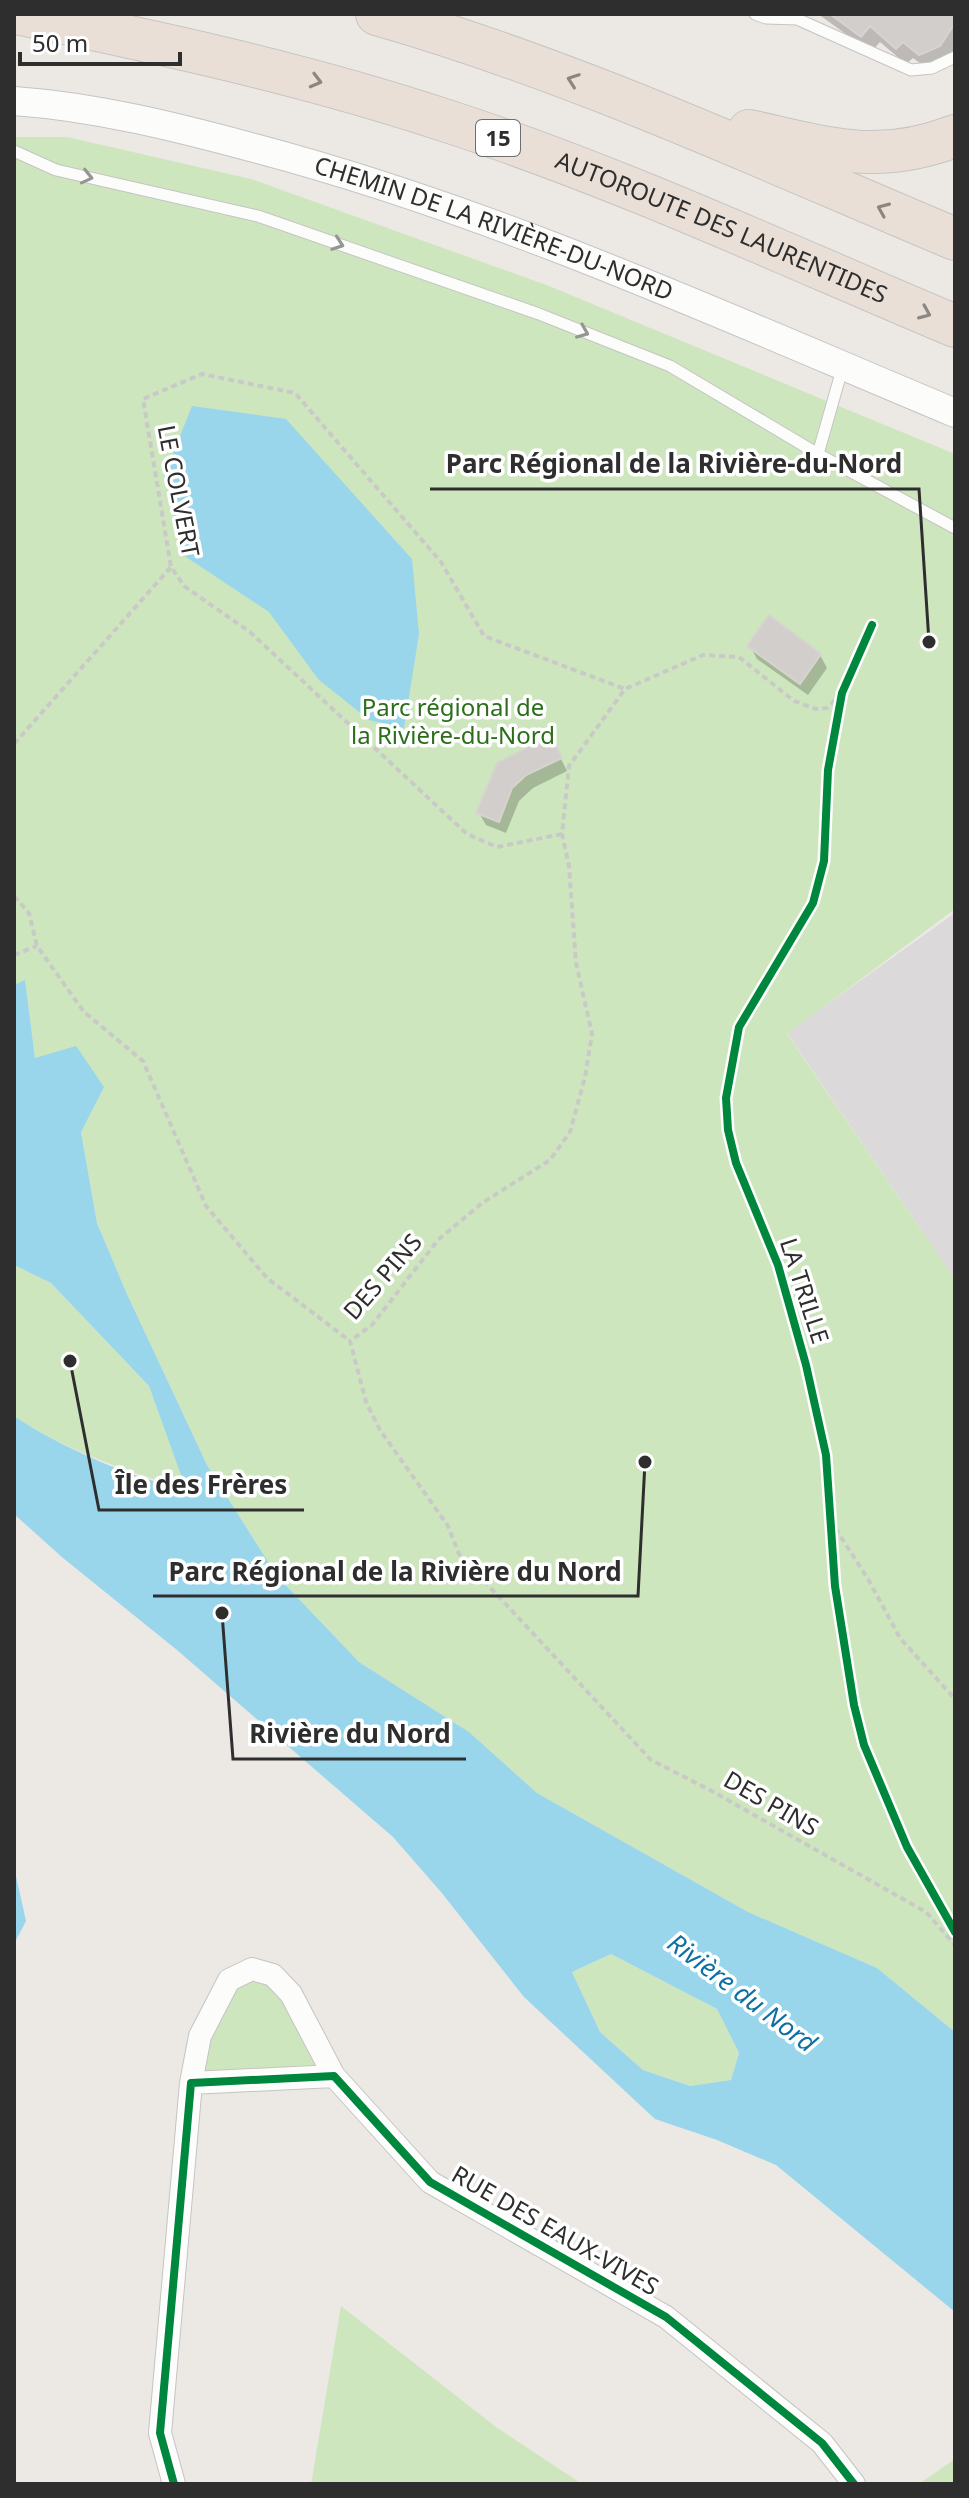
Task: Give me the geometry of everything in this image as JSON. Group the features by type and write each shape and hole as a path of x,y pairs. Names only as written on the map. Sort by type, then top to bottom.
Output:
{"highway":[{"name":"AUTOROUTE DES LAURENTIDES","path":"21,14 249,63 384,100 453,123 590,173 955,326"},
{"path":"377,14 486,48 646,108 955,239"},
{"path":"646,108 847,153 906,150 955,136"}],"street":[{"name":"CHEMIN DE LA RIVIÈRE-DU-NORD","path":"14,101 78,108 167,125 401,190 576,254 955,413"},
{"name":"RUE DES EAUX-VIVES","path":"174,2484 160,2433 191,2083 200,2036 229,1980 252,1969 273,1975 291,1994 334,2076 430,2182 666,2317 822,2443 854,2484"},
{"path":"191,2083 334,2076"}],"lane":[{"path":"755,14 797,19 911,70 932,68 955,57"},
{"path":"14,151 56,170 258,216 539,314 670,366 818,454 955,528"},
{"path":"818,454 843,366"}],"path":[{"path":"14,744 171,567"},
{"path":"625,689 703,655 739,657 794,701 816,709 827,708 842,693"},
{"path":"839,708 848,679"},
{"path":"14,896 29,913 37,946 84,1012 143,1061 206,1206 267,1278 350,1341"},
{"path":"14,955 37,946"},
{"path":"829,1507 832,1546"},
{"path":"830,1520 868,1579 900,1638 955,1699"}],"shaded area":[{"path":"955,913 955,1279 787,1033"}],"green space":[{"name":"Parc régional de la Rivière-du-Nord","path":"14,137 67,137 251,179 549,286 955,454 955,909 787,1034 955,1279 955,2032 877,1968 748,1912 537,1793 469,1732 359,1662 277,1576 207,1465 97,1223 81,1132 35,1058 25,981 14,985"},
{"path":"14,1265 51,1283 149,1386 187,1490 76,1450 14,1416"},
{"path":"611,1954 717,2009 739,2053 731,2080 690,2086 643,2070 600,2032 572,1972"},
{"path":"273,1975 334,2076 191,2083 229,1980"},
{"path":"341,2306 496,2427 582,2484 311,2484"},
{"path":"955,2459 955,2484 919,2484"}],"water":[{"path":"192,406 286,419 412,559 419,634 404,728 369,720 318,679 269,612 183,555 164,476"},
{"name":"Rivière du Nord","path":"25,980 35,1058 76,1046 104,1087 81,1132 97,1223 207,1465 277,1576 359,1662 469,1732 537,1793 748,1912 877,1968 955,2032 955,2312 776,2165 717,2140 655,2119 524,1997 393,1837 14,1514 14,1416 97,1460 143,1478 186,1489 149,1386 51,1283 14,1265 14,985","holes":["611,1954 717,2009 739,2053 731,2080 690,2086 643,2070 600,2032 572,1972"]},
{"path":"14,1867 26,1921 14,1944"}],"building":[{"path":"830,14 955,14 955,23 940,46 919,55 903,42 896,49 870,26 861,37"},
{"path":"769,615 821,654 800,684 747,646"},
{"path":"551,736 562,758 526,775 512,788 499,822 476,813 497,763"}],"cycle path":[{"name":"LA TRILLE","path":"872,625 842,693 828,770 824,861 813,903 739,1027 726,1098 728,1130 736,1163 778,1265 806,1365 826,1455 835,1586 854,1705 864,1745 907,1847 955,1932"},
{"path":"174,2484 160,2433 191,2083 334,2076 430,2182 666,2317 822,2443 854,2484"}],"place":[{"name":"Parc Régional de la Rivière-du-Nord","path":"929,642"},
{"name":"Île des Frères","path":"70,1361"},
{"name":"Parc Régional de la Rivière du Nord","path":"645,1462"},
{"name":"Rivière du Nord","path":"222,1613"}]}
